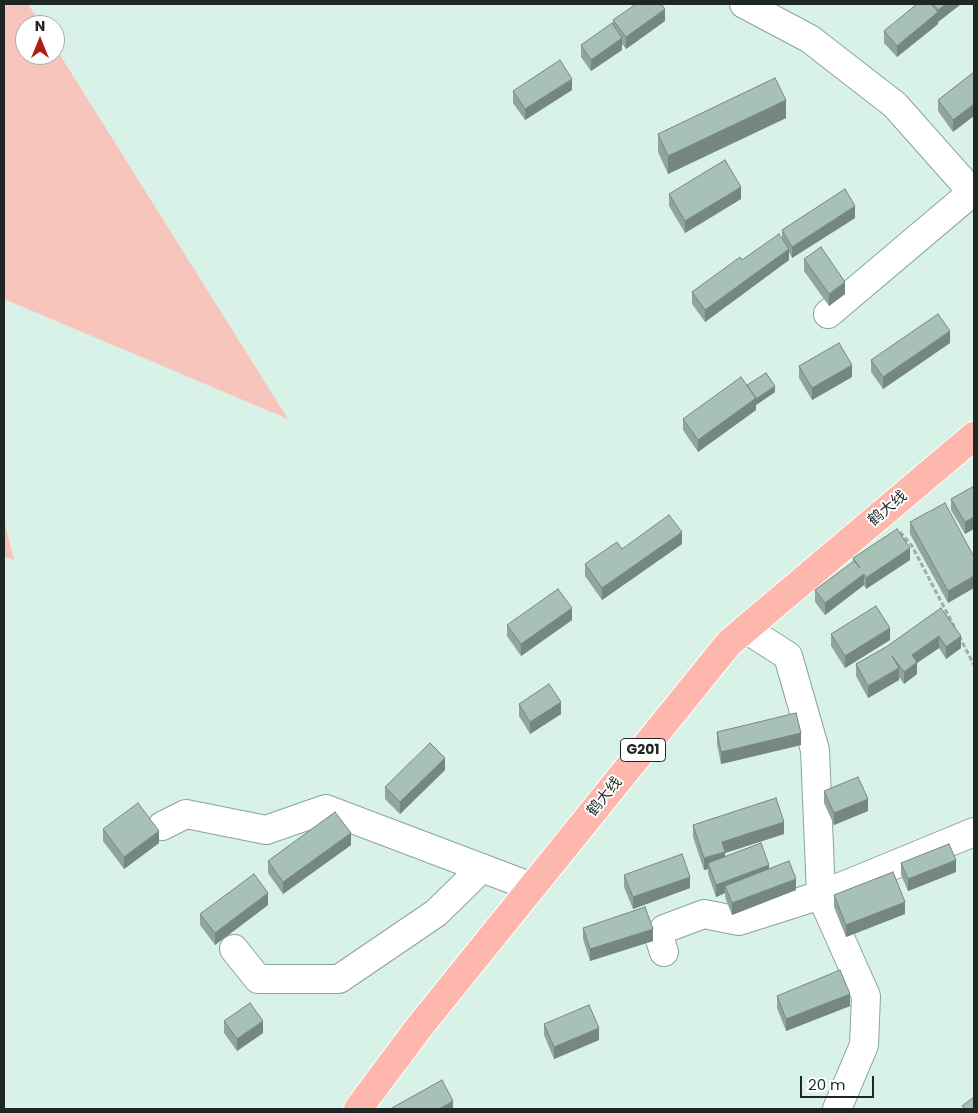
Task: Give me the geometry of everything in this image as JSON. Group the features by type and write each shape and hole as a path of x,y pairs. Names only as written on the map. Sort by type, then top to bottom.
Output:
{"highway":[{"name":"鹤大线","path":"358,1109 420,1026 729,643 974,436"}],"street":[{"path":"744,4 783,11 810,39 895,105 974,191 828,314"},
{"path":"746,629 788,656 815,750 821,895 866,996 864,1045 837,1109"},
{"path":"162,826 186,814 266,830 326,808 532,887"},
{"path":"664,952 659,937 664,929 704,914 738,920 821,895 974,832"},
{"path":"234,948 258,979 339,979 436,913 482,868"}],"path":[{"path":"883,513 912,546 974,665"}],"shaded area":[{"path":"4,4 28,4 35,15 15,15 15,65 65,65 65,63 288,419 4,299"},
{"path":"4,520 14,560 4,557"}],"building":[{"path":"636,4 661,4 665,9 626,37 613,20"},
{"path":"917,4 931,4 938,12 897,46 884,31"},
{"path":"933,4 946,4 938,10"},
{"path":"612,23 622,38 591,60 581,45"},
{"path":"560,60 572,79 525,109 513,91"},
{"path":"974,72 974,104 953,120 938,100"},
{"path":"775,78 786,100 668,156 658,134"},
{"path":"725,160 741,187 685,221 669,194"},
{"path":"845,189 855,206 792,247 782,230"},
{"path":"779,234 789,249 705,310 692,292 740,257 742,260"},
{"path":"821,247 845,282 829,294 804,259"},
{"path":"938,314 950,331 883,377 871,360"},
{"path":"839,343 852,365 812,388 799,366"},
{"path":"766,373 775,386 756,399 747,385"},
{"path":"741,377 756,398 698,440 683,419"},
{"path":"974,486 974,517 965,522 951,499"},
{"path":"945,503 974,557 974,576 948,591 910,522"},
{"path":"669,515 682,532 602,588 585,564 617,542 622,549"},
{"path":"897,529 910,548 866,578 864,574 825,603 815,590 854,561 860,568 853,558"},
{"path":"558,589 572,608 521,644 507,625"},
{"path":"876,606 890,628 845,656 831,634"},
{"path":"941,608 961,636 946,647 939,636 912,655 917,662 904,672 892,656 899,668 868,686 856,664 886,647"},
{"path":"549,684 561,702 530,722 519,704"},
{"path":"796,713 801,733 721,752 717,732"},
{"path":"430,743 445,758 400,802 385,787"},
{"path":"858,777 868,799 834,813 824,791"},
{"path":"776,798 784,822 722,842 725,852 704,858 693,825"},
{"path":"138,803 159,831 124,857 103,829"},
{"path":"335,812 351,833 283,882 268,861"},
{"path":"761,843 769,865 716,885 708,863"},
{"path":"949,844 956,860 908,879 901,863"},
{"path":"682,854 690,877 633,897 624,875"},
{"path":"789,861 796,879 732,903 725,886"},
{"path":"893,872 905,902 846,925 834,895"},
{"path":"254,874 268,893 215,933 200,914"},
{"path":"645,907 653,929 590,949 583,928"},
{"path":"840,970 850,994 786,1019 777,996"},
{"path":"250,1003 263,1021 237,1039 224,1021"},
{"path":"589,1005 599,1028 554,1047 544,1024"},
{"path":"442,1080 453,1101 439,1109 390,1109"},
{"path":"974,1097 974,1109 965,1109 962,1106"}]}
